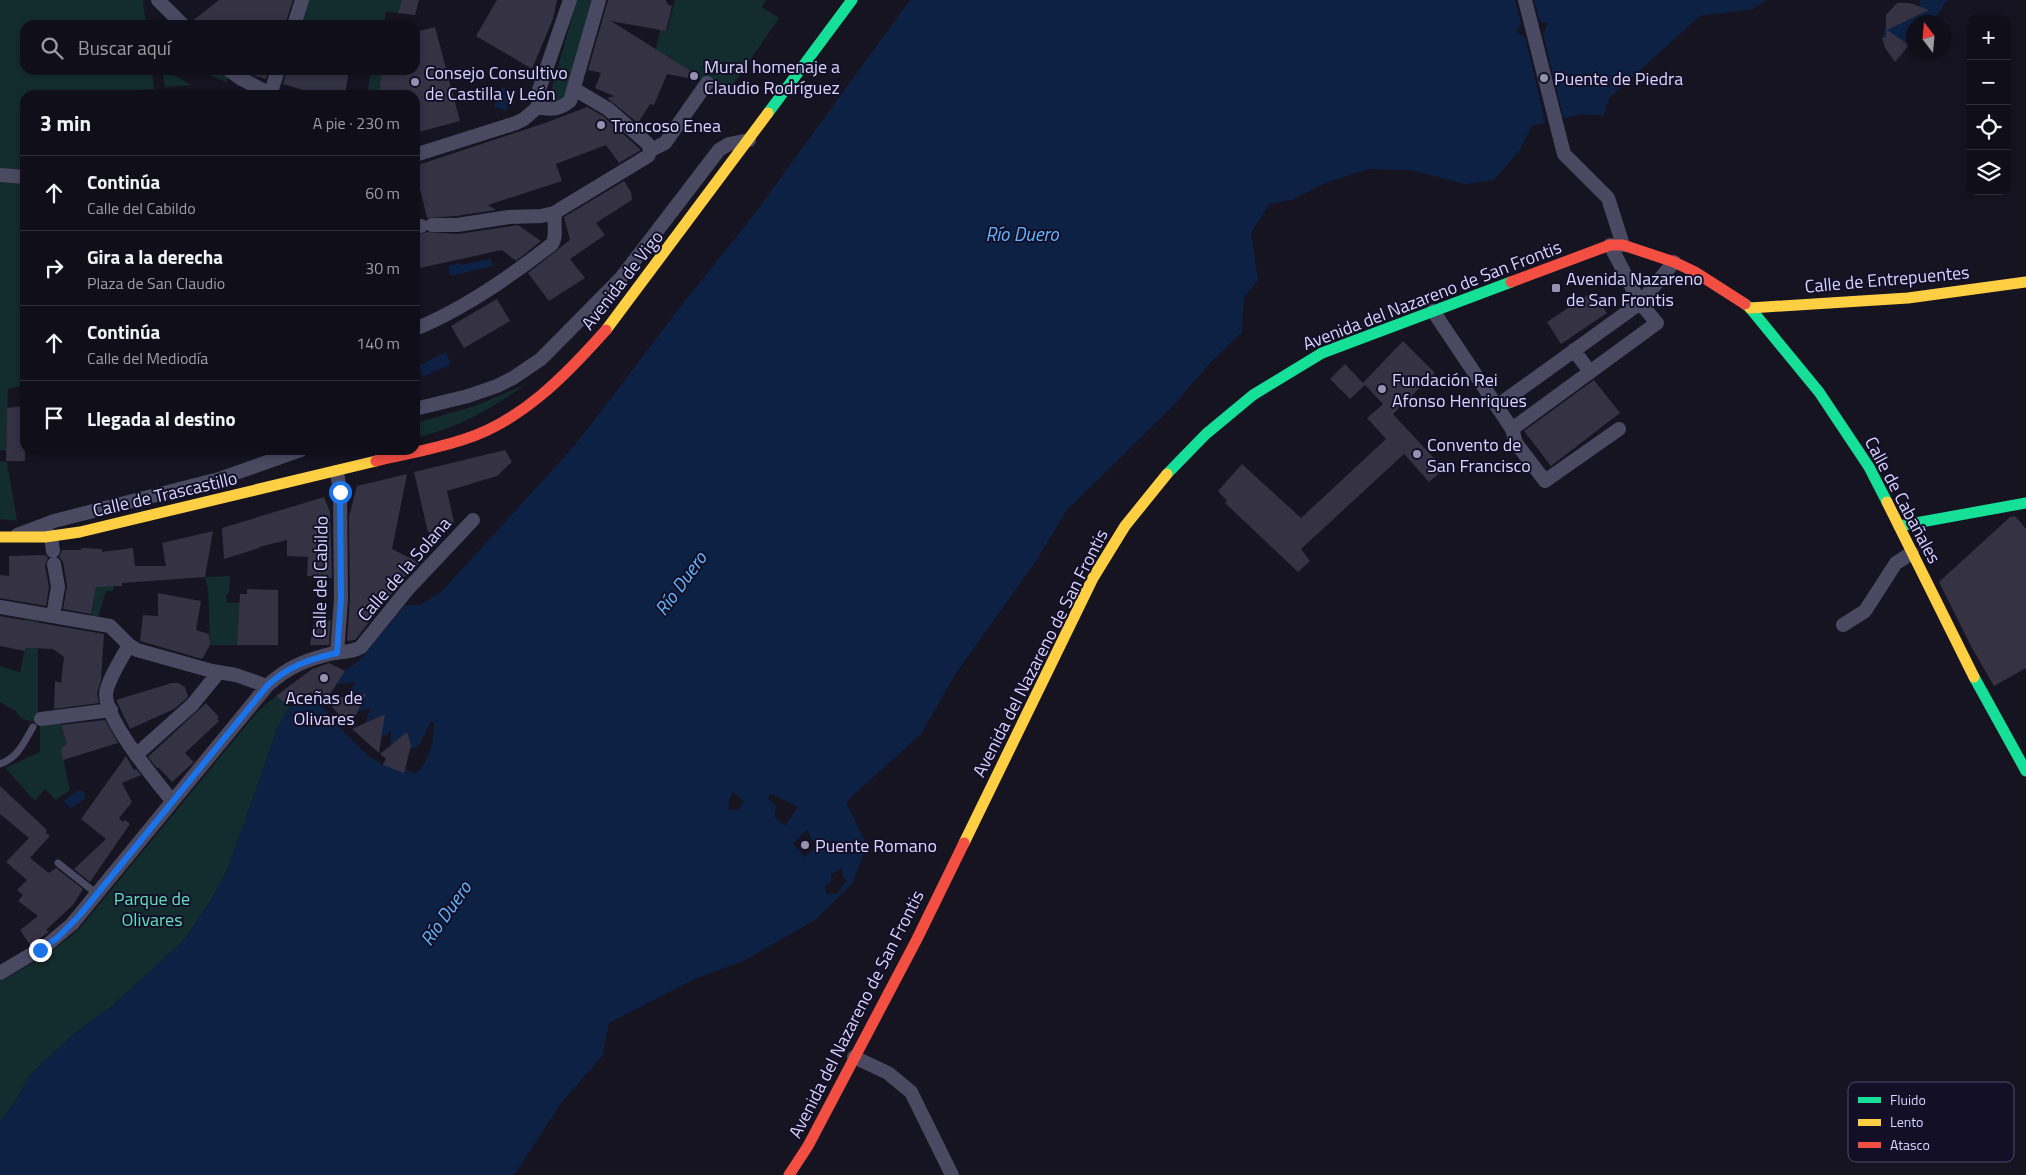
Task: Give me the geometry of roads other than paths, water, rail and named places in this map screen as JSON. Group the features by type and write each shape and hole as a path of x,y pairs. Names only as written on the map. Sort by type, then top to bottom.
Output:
{"main road":[{"name":"Avenida de Vigo","path":"420,452 474,436 503,422 540,396 577,362 616,318 852,0"},
{"name":"Calle de Cabañales","path":"1617,245 1674,262 1695,272 1750,308 1819,392 1869,467 1974,677 2026,771"},
{"name":"Avenida del Nazareno de San Frontis","path":"789,1175 802,1157 917,939 1109,548 1168,472 1253,395 1322,353 1617,245"},
{"name":"Calle de Entrepuentes","path":"1750,308 1908,298 2026,282"},
{"name":"Avenida de Vigo","path":"337,472 406,455"},
{"name":"Calle de Trascastillo","path":"5,537 51,536 150,516 337,472"},
{"path":"1898,526 2026,503"},
{"name":"Avenida del Nazareno de San Frontis","path":"800,1175 802,1157"}],"street":[{"path":"158,0 178,20"},
{"path":"296,20 302,0"},
{"path":"533,112 570,0"},
{"path":"420,154 513,125 533,112 567,104 574,89 599,0"},
{"path":"1512,429 1657,323 1640,303 1617,245 1616,226 1608,198 1564,154 1525,0"},
{"path":"241,75 273,85"},
{"path":"423,226 459,225 510,217 541,216 556,212 648,156 651,150 665,143 708,83"},
{"path":"574,89 608,109 648,143 651,150"},
{"path":"420,408 468,396 496,386 520,374 541,359 621,278 719,150 729,144 749,140"},
{"path":"0,175 20,177"},
{"path":"420,326 453,310 518,270 552,244 555,238 554,217 556,212"},
{"path":"1497,406 1640,303 1674,262"},
{"path":"1433,311 1512,429 1516,443 1545,481 1619,428"},
{"path":"1574,350 1590,372"},
{"path":"5,537 219,478 286,455"},
{"name":"Calle del Cabildo","path":"337,472 340,492 341,599 337,653"},
{"name":"Calle de la Solana","path":"0,973 57,938 79,916 267,686 294,665 312,658 351,651 361,647 407,590 473,520"},
{"path":"51,536 58,588 53,616"},
{"path":"1843,625 1865,611 1896,563 1912,553"},
{"path":"0,606 106,624 116,631 128,645 137,650 219,672 236,674 267,686"},
{"path":"128,645 107,690 107,697 111,710 136,755 172,801"},
{"path":"136,755 192,705 219,672"},
{"path":"37,723 111,710"},
{"path":"854,1057 888,1073 911,1092 952,1175"}],"lane":[{"path":"0,764 16,755 37,723"},
{"path":"58,863 97,894"}],"water":[{"name":"Río Duero","path":"910,0 1766,0 1753,9 1700,16 1609,98 1604,116 1581,114 1532,126 1519,151 1494,180 1465,184 1410,170 1369,169 1325,183 1291,200 1269,204 1251,233 1258,280 1244,297 1242,332 1209,364 1172,407 1066,511 1036,561 956,673 921,734 846,802 867,845 852,884 816,919 744,961 697,978 609,1023 603,1055 562,1102 514,1175 0,1175 0,1122 18,1097 29,1076 76,1032 112,1006 184,940 210,902 228,868 278,727 288,708 313,695 343,731 375,758 404,772 405,769 415,774 420,769 428,757 434,722 431,721 420,744 412,750 407,733 391,745 391,731 381,738 384,714 365,723 371,707 358,712 366,695 347,697 355,682 336,684 345,671 359,661 405,605 420,605 442,591 566,455 753,216","holes":["733,792 744,801 739,809 728,810 729,799","770,793 798,807 785,826 774,816 776,806 768,799","807,830 816,847 804,857 793,843","842,867 843,877 847,880 837,894 826,894 825,885 831,882 831,875"]},
{"path":"1920,0 1949,0 1937,15 1919,15 1921,14"},
{"path":"1906,21 1906,43 1896,36 1882,38 1886,24 1898,25"},
{"path":"502,87 514,92 506,111 494,106"},
{"path":"491,259 493,266 450,276 448,266"},
{"path":"446,352 451,364 423,377 420,365"},
{"path":"78,790 84,792 85,798 71,809 64,801"}],"place":[{"name":"Mural homenaje a Claudio Rodríguez","path":"694,76"},
{"name":"Puente de Piedra","path":"1544,78"},
{"name":"Consejo Consultivo de Castilla y León","path":"415,82"},
{"name":"Troncoso Enea","path":"601,125"},
{"name":"Avenida Nazareno de San Frontis","path":"1556,288"},
{"name":"Fundación Rei Afonso Henriques","path":"1382,389"},
{"name":"Convento de San Francisco","path":"1417,454"},
{"name":"Aceñas de Olivares","path":"324,678"},
{"name":"Puente Romano","path":"805,845"}],"park label":[{"name":"Parque de Olivares","path":"152,908"}]}
